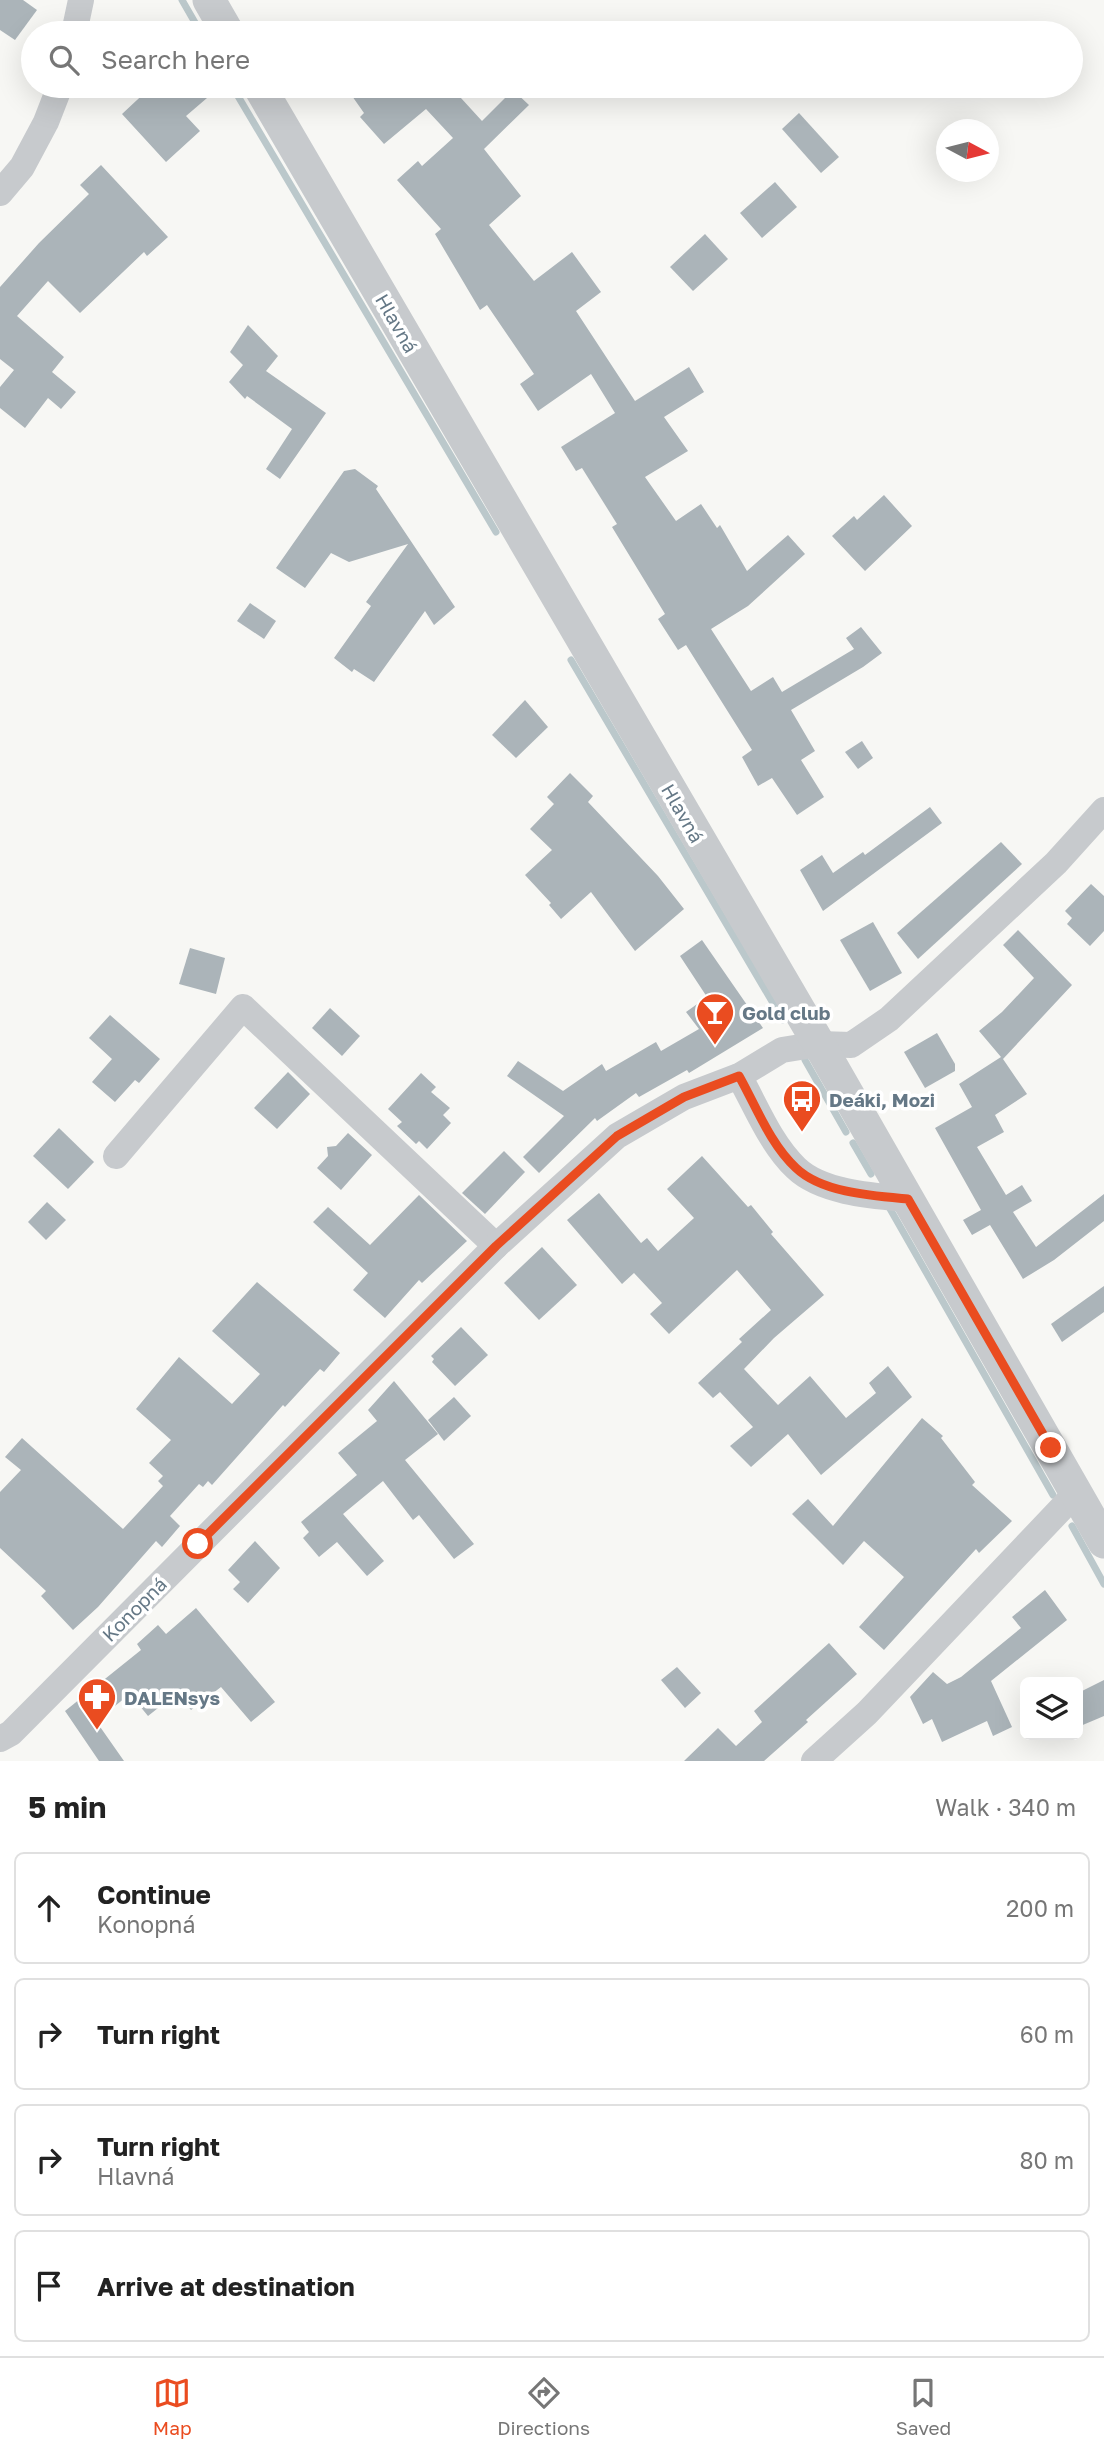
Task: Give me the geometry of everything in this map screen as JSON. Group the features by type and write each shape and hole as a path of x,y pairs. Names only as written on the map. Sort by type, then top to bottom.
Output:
{"street":[{"path":"77,21 81,0"},
{"path":"209,0 221,21"},
{"path":"0,193 22,167 55,98"},
{"name":"Hlavná","path":"266,98 819,1044 1104,1542"},
{"name":"Konopná","path":"0,1739 11,1733 496,1246 617,1136 684,1097 739,1076 782,1050 819,1044 850,1045 889,1019 1056,863 1104,810"},
{"path":"116,1156 243,1007 496,1246"},
{"path":"739,1076 775,1142 796,1168 818,1181 859,1194 908,1199"},
{"path":"814,1761 867,1713 1077,1492"}],"building":[{"path":"0,0 23,0 37,10 29,21 21,21 21,32 15,40 0,30"},
{"path":"139,98 207,98 186,116 200,131 166,162 122,114"},
{"path":"353,98 461,98 482,121 505,98 522,98 529,105 484,149 521,196 489,225 534,281 572,252 601,292 576,311 635,401 689,367 704,392 664,417 688,451 645,477 676,521 701,504 717,528 720,525 747,571 788,535 805,554 748,606 711,629 751,691 773,677 782,692 854,649 846,638 861,627 882,653 791,710 815,751 801,760 824,797 797,815 772,778 758,786 742,757 752,750 686,645 678,650 658,619 665,614 612,527 617,524 582,468 576,471 561,447 615,413 591,374 538,411 520,384 534,374 487,305 480,310 435,234 441,229 397,180 418,161 422,166 453,138 426,109 384,144 360,117 364,113"},
{"path":"799,113 839,157 821,173 782,129"},
{"path":"101,165 168,237 147,256 144,252 80,313 48,281 17,316 64,357 52,372 76,392 61,409 48,398 25,428 0,408 0,387 14,370 0,359 0,287 39,243 89,194 80,185"},
{"path":"775,182 797,207 762,238 740,213"},
{"path":"705,234 728,259 693,291 670,267"},
{"path":"248,325 278,356 266,371 326,413 280,479 266,469 292,429 247,396 245,399 229,382 243,365 230,352"},
{"path":"355,469 378,486 376,489 455,607 434,625 425,611 374,682 354,669 352,672 334,658 371,606 366,602 408,544 349,562 331,553 305,588 276,568 344,471"},
{"path":"884,495 912,526 865,571 832,536 854,516 857,520"},
{"path":"250,603 276,621 264,639 237,621"},
{"path":"525,700 548,727 516,758 492,735"},
{"path":"862,741 873,758 858,769 845,752"},
{"path":"570,773 593,796 588,802 658,876 684,909 635,951 591,892 561,919 549,905 551,903 525,875 552,850 530,829 554,804 547,797"},
{"path":"930,807 942,823 823,911 800,870 822,855 833,873 863,852 865,855"},
{"path":"1001,842 1022,864 918,959 897,933"},
{"path":"1091,884 1104,896 1104,931 1090,946 1067,924 1072,918 1065,911"},
{"path":"873,922 902,973 870,991 840,940"},
{"path":"1018,930 1072,985 1003,1059 1027,1094 995,1115 1004,1132 977,1147 1006,1195 1022,1185 1032,1201 1013,1212 1036,1247 1104,1194 1104,1221 1054,1260 1023,1279 990,1225 972,1235 963,1220 981,1210 935,1128 972,1107 959,1084 1001,1057 979,1031 1002,1012 1034,978 1003,945"},
{"path":"702,940 763,1028 689,1073 687,1070 639,1097 636,1093 597,1121 595,1118 539,1173 523,1157 564,1116 507,1076 518,1061 563,1091 602,1064 606,1071 656,1042 661,1051 699,1029 686,1012 707,997 680,956"},
{"path":"190,948 225,958 216,994 179,984"},
{"path":"330,1008 360,1036 342,1056 312,1028"},
{"path":"110,1015 160,1059 139,1083 135,1080 115,1102 92,1082 112,1059 89,1038"},
{"path":"937,1033 955,1064 955,1071 925,1088 904,1052"},
{"path":"288,1072 310,1094 277,1129 254,1108"},
{"path":"421,1073 436,1087 431,1092 450,1108 443,1115 451,1123 427,1149 419,1141 416,1144 397,1126 402,1122 388,1109"},
{"path":"59,1128 94,1162 68,1189 33,1156"},
{"path":"348,1133 372,1155 341,1190 317,1168 328,1156 327,1147 336,1146"},
{"path":"504,1151 525,1172 485,1214 462,1193"},
{"path":"702,1156 748,1207 751,1205 773,1232 771,1234 824,1295 774,1338 744,1369 778,1405 810,1376 846,1418 876,1393 869,1383 888,1366 912,1397 821,1475 788,1434 751,1467 730,1446 753,1427 720,1392 713,1398 698,1383 742,1342 739,1339 771,1310 737,1270 669,1334 650,1314 662,1303 634,1273 622,1284 567,1220 599,1193 641,1243 647,1238 658,1251 694,1218 667,1189"},
{"path":"419,1195 467,1241 422,1283 419,1280 385,1318 353,1290 368,1273 313,1222 328,1207 370,1245"},
{"path":"47,1202 66,1220 46,1240 28,1222"},
{"path":"542,1247 577,1285 539,1320 504,1283"},
{"path":"257,1282 340,1353 324,1372 320,1369 285,1407 283,1405 212,1485 208,1481 203,1487 199,1484 170,1516 180,1526 162,1547 156,1541 98,1607 73,1630 41,1596 46,1591 0,1548 0,1492 21,1470 5,1457 22,1438 123,1529 163,1486 158,1481 163,1476 149,1463 171,1440 136,1409 179,1357 232,1404 260,1374 212,1331"},
{"path":"1104,1286 1104,1312 1062,1342 1051,1324"},
{"path":"461,1327 488,1355 455,1386 432,1362 434,1359 431,1356"},
{"path":"394,1381 438,1434 405,1460 474,1544 454,1559 419,1515 413,1520 383,1481 343,1514 384,1561 367,1576 337,1542 319,1557 303,1538 309,1532 301,1522 357,1475 338,1453 377,1421 368,1410"},
{"path":"454,1397 471,1416 444,1441 428,1420"},
{"path":"922,1418 943,1436 941,1438 975,1482 972,1485 1012,1521 979,1553 976,1549 884,1650 859,1627 904,1577 864,1541 843,1565 792,1514 808,1499 833,1526"},
{"path":"255,1541 280,1568 248,1603 233,1589 240,1582 228,1570"},
{"path":"1045,1590 1067,1620 991,1681 1012,1727 993,1736 987,1721 942,1742 932,1719 923,1724 910,1697 933,1672 947,1684 961,1677 1021,1628 1012,1617"},
{"path":"196,1608 275,1702 251,1722 221,1687 191,1710 177,1693 148,1716 130,1694 96,1721 124,1761 99,1761 65,1711 141,1650 137,1644 158,1625 166,1634"},
{"path":"829,1643 857,1674 764,1761 684,1761 718,1728 736,1746 762,1722 754,1711"},
{"path":"677,1667 701,1693 685,1708 661,1680"},
{"path":"1104,1680 1104,1716 1083,1725 1083,1690"}],"waterway":[{"path":"182,0 194,21"},
{"path":"239,98 496,532"},
{"path":"571,660 783,1020"},
{"path":"805,1060 846,1132"},
{"path":"853,1143 871,1174"},
{"path":"889,1207 1053,1495"},
{"path":"1072,1526 1104,1584"}],"place":[{"name":"Gold club","path":"715,1046"},
{"name":"Deáki, Mozi","path":"802,1133"},
{"name":"DALENsys","path":"97,1731"}],"route":[{"path":"198,1544 496,1246 617,1136 684,1097 739,1076 775,1142 796,1168 818,1181 859,1194 908,1199 1051,1448"}]}
